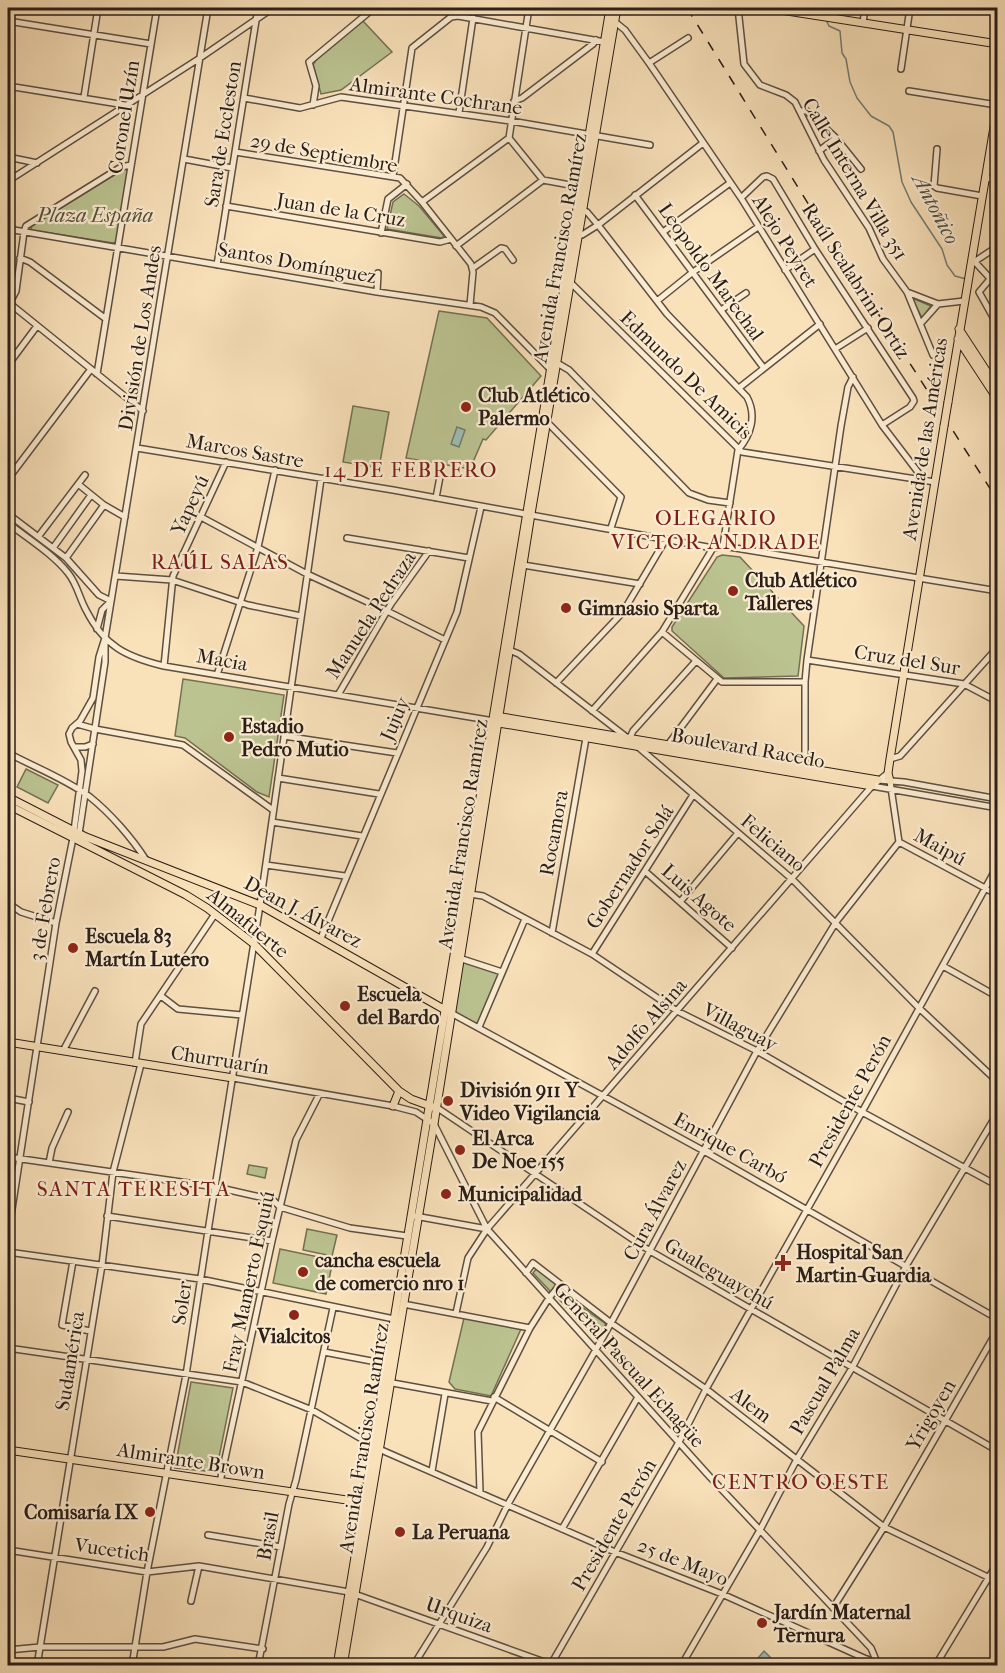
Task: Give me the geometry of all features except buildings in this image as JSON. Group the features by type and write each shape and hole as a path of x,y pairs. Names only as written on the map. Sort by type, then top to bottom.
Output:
{"main road":[{"name":"Avenida Francisco Ramírez","path":"580,209 581,187 593,134 610,8"},
{"name":"Avenida Francisco Ramírez","path":"448,1011 470,894 550,367 617,8"},
{"path":"768,8 998,44"},
{"name":"Avenida de las Américas","path":"889,777 959,329 973,263 997,104"},
{"name":"Avenida Francisco Ramírez","path":"387,1382 387,1364 407,1236 414,1215 434,1124 432,1106 523,565 528,514 547,422 571,283 576,235"},
{"path":"959,329 998,389"},
{"path":"958,339 998,399"},
{"path":"955,356 971,358"},
{"name":"Boulevard Racedo","path":"496,719 637,747 875,783"},
{"name":"Boulevard Racedo","path":"496,719 805,768 875,783"},
{"name":"Almafuerte","path":"8,797 186,895 215,914 254,944 399,1091 411,1100 432,1106"},
{"name":"Almafuerte","path":"8,805 75,834"},
{"name":"Dean J. Álvarez","path":"75,834 260,905 448,1011"},
{"name":"Churruarín","path":"8,1041 233,1078"},
{"path":"393,1106 399,1091"},
{"name":"Avenida Francisco Ramírez","path":"343,1665 366,1502 403,1304 426,1117 432,1106"},
{"name":"Almirante Brown","path":"8,1450 366,1502"},
{"name":"Avenida Francisco Ramírez","path":"336,1665 352,1593"}],"street":[{"path":"8,14 9,8"},
{"path":"84,97 98,8"},
{"name":"Coronel Uzín","path":"97,374 157,8"},
{"name":"División de Los Andes","path":"75,834 82,766 69,735 93,698 99,657 105,638 208,8"},
{"name":"Sara de Eccleston","path":"218,265 258,8"},
{"path":"8,181 200,58 273,8"},
{"path":"313,105 316,86 309,62 374,8"},
{"path":"529,8 509,138 543,180 581,187"},
{"name":"Calle Interna Villa 351","path":"738,8 744,64 756,82 786,95 801,111 819,151 869,228 883,259 907,292 933,355"},
{"path":"824,16 825,8"},
{"path":"862,23 865,8"},
{"path":"901,69 910,8"},
{"path":"393,176 412,48 451,17 472,18 604,42"},
{"path":"459,113 472,18"},
{"path":"8,21 151,44"},
{"name":"Alejo Peyret","path":"615,22 625,30 649,63 741,198 882,425 924,480"},
{"path":"649,63 688,38"},
{"path":"514,100 522,98 596,40"},
{"path":"8,86 125,105"},
{"path":"909,92 997,104"},
{"name":"Almirante Cochrane","path":"244,98 300,108 341,97 511,121 650,145"},
{"path":"801,111 807,111 836,138 861,169"},
{"path":"422,202 509,138"},
{"path":"819,151 836,138"},
{"path":"576,235 598,225 703,143"},
{"path":"938,149 934,186 982,196"},
{"name":"29 de Septiembre","path":"235,152 400,178 422,202 473,268"},
{"path":"8,157 37,163"},
{"path":"184,159 232,168"},
{"path":"131,165 120,167 29,224 24,232 16,291 8,304 143,411"},
{"name":"Raúl Scalabrini Ortiz","path":"741,198 763,177 771,177 914,401 910,407 882,425"},
{"path":"985,178 998,180"},
{"path":"456,246 543,180"},
{"path":"663,232 730,183"},
{"path":"381,232 388,199 406,184"},
{"name":"Leopoldo Marechal","path":"635,195 763,368"},
{"name":"Juan de la Cruz","path":"226,206 443,242 451,239"},
{"path":"580,209 598,225 657,301 747,397 752,414 750,434 738,450 723,546"},
{"path":"657,301 693,272 758,227"},
{"name":"Santos Domínguez","path":"8,229 377,292 481,307 495,313 550,367 555,376"},
{"path":"998,246 973,263 998,287"},
{"path":"470,305 473,268 501,248 505,249 513,260"},
{"path":"784,270 815,249"},
{"path":"21,258 30,262 106,319"},
{"path":"377,292 378,273"},
{"path":"990,279 979,292 998,326"},
{"name":"Edmundo De Amicis","path":"571,283 738,450 752,455 935,482"},
{"path":"907,292 938,304 964,301"},
{"path":"720,310 746,293"},
{"path":"921,323 938,304"},
{"path":"739,388 820,324"},
{"path":"8,365 37,326"},
{"path":"835,349 868,328"},
{"path":"550,367 557,363 569,370 682,487 696,496 730,503"},
{"path":"8,479 91,369"},
{"path":"805,768 807,660 820,563 848,387 852,377"},
{"path":"547,422 621,496 611,528"},
{"name":"Marcos Sastre","path":"137,448 611,528 713,548"},
{"name":"Yapeyú","path":"164,666 172,580 226,462"},
{"path":"436,498 442,466"},
{"path":"217,675 258,547 274,470"},
{"path":"38,537 85,475"},
{"name":"Soler","path":"132,1665 147,1572 186,1375 216,1187 266,865 321,479"},
{"path":"78,484 104,505 125,517"},
{"path":"53,548 91,495"},
{"path":"66,558 104,505"},
{"name":"Jujuy","path":"321,938 458,607 481,507"},
{"path":"8,514 66,558 99,595 111,601"},
{"path":"201,517 307,574 445,640"},
{"name":"Macia","path":"8,523 67,571 98,629 105,638 132,658 217,675 496,719"},
{"path":"347,538 469,558"},
{"path":"556,683 619,617 666,539"},
{"path":"592,711 662,632 713,548 723,546 998,591"},
{"name":"Manuela Pedraza","path":"338,695 387,611 429,551"},
{"path":"523,565 640,584"},
{"path":"116,576 172,580 239,602 301,616"},
{"name":"División de Los Andes","path":"98,629 102,610 111,601"},
{"path":"662,632 717,679 725,682 805,682"},
{"name":"División de Los Andes","path":"75,834 85,794 93,744 105,662 105,638"},
{"path":"890,759 900,756 998,647"},
{"name":"Feliciano","path":"509,650 519,654 629,740 792,879 919,1008 998,1082"},
{"name":"Cruz del Sur","path":"807,660 964,684 998,702"},
{"path":"629,740 633,731 696,661"},
{"path":"667,746 717,679"},
{"path":"77,724 183,745 273,810"},
{"path":"284,736 397,753"},
{"name":"Rocamora","path":"552,933 586,738"},
{"path":"75,747 93,744"},
{"path":"8,753 85,794 132,840 147,861"},
{"path":"899,842 889,777 998,799"},
{"name":"Adolfo Alsina","path":"456,1313 468,1258 487,1229 875,783 889,777"},
{"path":"278,778 379,794"},
{"name":"Boulevard Racedo","path":"875,783 892,790 998,808"},
{"name":"Gobernador Solá","path":"592,954 693,795"},
{"path":"272,822 362,836"},
{"path":"680,902 738,833"},
{"name":"3 de Febrero","path":"8,1235 56,923 75,834"},
{"name":"Maipú","path":"899,842 998,896"},
{"name":"Cura Álvarez","path":"413,1665 487,1547 508,1504 594,1349 611,1323 757,1051 836,922 899,842"},
{"path":"266,865 345,876"},
{"name":"Presidente Perón","path":"551,1665 679,1442 706,1389 998,865"},
{"name":"Luis Agote","path":"646,872 732,948"},
{"name":"Villaguay","path":"470,894 483,896 592,954 677,1011 757,1051 862,1112 998,1186"},
{"path":"8,903 21,912 56,923"},
{"name":"Sudamérica","path":"37,1665 102,1265 113,1172 138,1064 139,1030 215,914"},
{"path":"478,1027 525,919"},
{"path":"459,958 502,972"},
{"path":"943,966 998,997"},
{"path":"63,1051 95,991"},
{"path":"161,996 178,1009 242,1015"},
{"name":"Enrique Carbó","path":"448,1011 704,1151 998,1318"},
{"name":"Churruarín","path":"233,1078 393,1106 426,1117"},
{"name":"Fray Mamerto Esquiú","path":"220,1482 296,1140 320,1093"},
{"path":"8,1098 29,1102"},
{"name":"Gualeguaychú","path":"432,1106 650,1251 998,1451"},
{"path":"49,1163 52,1148 68,1112"},
{"name":"Pascual Palma","path":"681,1665 760,1530 797,1459 852,1368 906,1266 998,1112"},
{"path":"426,1117 434,1124"},
{"name":"General Pascual Echagüe","path":"434,1124 487,1229 679,1442 871,1648 874,1663"},
{"path":"8,1157 216,1187 273,1200 280,1207 350,1228 407,1236"},
{"path":"414,1215 487,1229"},
{"path":"107,1216 272,1241"},
{"path":"8,1252 200,1279 394,1319"},
{"path":"73,1261 62,1325 90,1331"},
{"name":"Alem","path":"526,1273 533,1263 611,1323 706,1389 884,1527 998,1582"},
{"path":"480,1492 478,1432 531,1328 549,1298 560,1285"},
{"path":"403,1304 531,1328"},
{"name":"Brasil","path":"258,1665 292,1492 297,1480 333,1308"},
{"name":"Yrigoyen","path":"833,1608 884,1527 998,1329"},
{"name":"25 de Mayo","path":"8,1348 242,1382 312,1410 376,1448 615,1552 722,1594 881,1665"},
{"path":"324,1352 387,1364"},
{"path":"387,1382 445,1394 493,1399 602,1462"},
{"path":"432,1471 445,1394"},
{"path":"562,1529 638,1396"},
{"path":"208,1535 281,1547"},
{"name":"Vucetich","path":"8,1550 147,1572 198,1566 352,1593"},
{"path":"935,1665 998,1562"},
{"path":"191,1601 198,1566"},
{"name":"Urquiza","path":"352,1593 551,1665"},
{"path":"8,1650 40,1647 172,1646 195,1639 262,1649"},
{"name":"25 de Mayo","path":"874,1663 888,1665"}],"green space":[{"path":"363,21 392,52 341,90 321,94 313,65 319,55"},
{"name":"Plaza España","path":"124,169 129,169 116,242 31,230 32,225"},
{"path":"404,194 419,206 444,236 442,238 387,229 393,202"},
{"path":"912,298 931,306 922,318"},
{"name":"Club Atlético Palermo","path":"439,311 487,318 541,376 486,440 483,439 470,469 406,458"},
{"path":"353,406 389,412 379,468 343,462"},
{"name":"Club Atlético Talleres","path":"722,555 740,557 804,626 798,676 724,678 672,631 672,627 717,557"},
{"name":"Estadio Pedro Mutio","path":"183,679 284,695 269,797 257,792 185,738 175,736"},
{"path":"26,769 58,785 48,803 17,787"},
{"path":"459,958 502,972 479,1027 451,1013"},
{"path":"249,1165 267,1168 265,1178 247,1174"},
{"path":"307,1229 337,1235 332,1256 303,1250"},
{"name":"cancha escuela de comercio nro 1","path":"280,1249 333,1260 326,1294 273,1283"},
{"path":"537,1268 556,1283 551,1292 533,1273"},
{"path":"559,1291 606,1324 596,1338 555,1295"},
{"path":"464,1318 521,1329 491,1396 455,1389 449,1382"},
{"path":"191,1382 233,1388 216,1472 175,1468"}],"water":[{"path":"457,427 465,430 459,447 451,444"},
{"path":"764,1651 771,1658 764,1665 752,1665"}],"waterway":[{"name":"Antoñico","path":"827,22 829,26 840,31 842,53 846,59 850,82 857,98 871,116 889,126 893,132 902,182 911,202 942,249 947,265 955,276 966,279"}],"railway":[{"path":"687,8 822,226 998,501"}],"place":[{"name":"Club Atlético Palermo","path":"466,407"},
{"name":"Club Atlético Talleres","path":"733,591"},
{"name":"Gimnasio Sparta","path":"566,608"},
{"name":"Estadio Pedro Mutio","path":"229,737"},
{"name":"Escuela 83 Martín Lutero","path":"73,948"},
{"name":"Escuela del Bardo","path":"345,1006"},
{"name":"División 911 Y Video Vigilancia","path":"448,1101"},
{"name":"El Arca De Noe 155","path":"460,1150"},
{"name":"Municipalidad","path":"446,1194"},
{"name":"Hospital San Martin-Guardia","path":"783,1263"},
{"name":"cancha escuela de comercio nro 1","path":"303,1272"},
{"name":"Vialcitos","path":"294,1315"},
{"name":"Comisaría IX","path":"150,1512"},
{"name":"La Peruana","path":"400,1532"},
{"name":"Jardín Maternal Ternura","path":"762,1623"}],"district":[{"name":"14 DE FEBRERO","path":"411,470"},
{"name":"OLEGARIO VICTOR ANDRADE","path":"716,530"},
{"name":"RAÚL SALAS","path":"220,562"},
{"name":"SANTA TERESITA","path":"134,1189"},
{"name":"CENTRO OESTE","path":"801,1482"}]}
